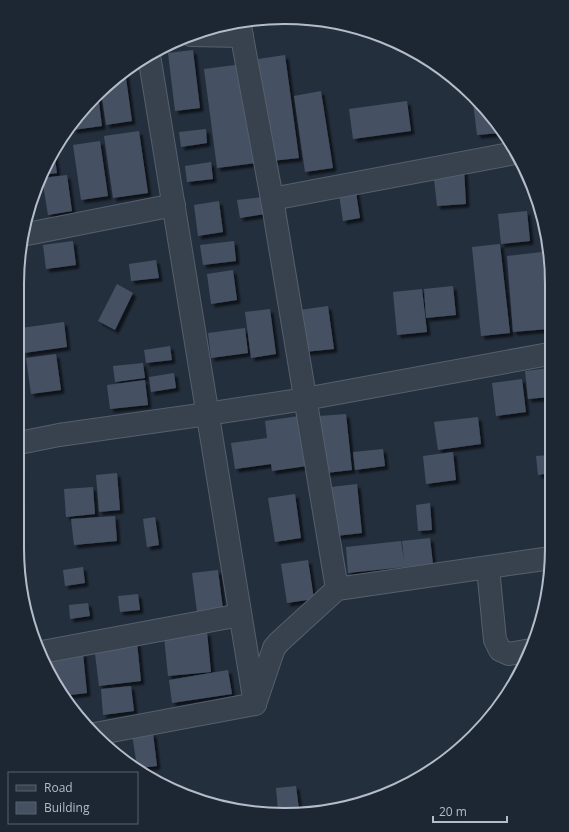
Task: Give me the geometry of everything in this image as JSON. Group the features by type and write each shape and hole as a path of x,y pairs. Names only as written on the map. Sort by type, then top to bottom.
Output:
{"street":[{"path":"229,30 241,29 272,199 337,589"},
{"path":"149,62 174,205 255,704"},
{"path":"272,199 510,154"},
{"path":"29,234 174,205"},
{"path":"24,442 59,434 305,399 545,355"},
{"path":"255,704 274,648 337,589 544,559"},
{"path":"488,568 495,640 500,650 509,654 523,651"},
{"path":"46,651 240,615"},
{"path":"101,733 255,704"}],"building":[{"path":"193,50 200,108 175,111 168,53"},
{"path":"285,55 299,158 271,161 258,59"},
{"path":"243,64 256,163 217,168 204,69"},
{"path":"126,78 132,121 106,125 102,98"},
{"path":"321,91 333,168 305,172 294,96"},
{"path":"99,101 102,126 75,130"},
{"path":"407,101 411,131 353,139 349,109"},
{"path":"473,105 496,133 477,135"},
{"path":"206,129 207,143 181,147 179,132"},
{"path":"139,131 148,193 113,198 104,136"},
{"path":"100,141 108,196 81,200 73,145"},
{"path":"55,161 57,173 49,174"},
{"path":"211,162 213,179 187,182 185,166"},
{"path":"464,168 466,204 437,206 433,170"},
{"path":"67,175 72,211 48,215 43,187 47,177"},
{"path":"355,186 360,218 343,221 338,188"},
{"path":"263,197 265,214 240,218 237,200"},
{"path":"219,201 223,232 198,236 194,205"},
{"path":"527,211 530,241 501,244 498,214"},
{"path":"73,241 76,265 46,269 43,245"},
{"path":"234,241 236,261 203,265 200,245"},
{"path":"500,244 510,333 481,336 472,247"},
{"path":"542,252 545,290 545,329 513,332 507,256"},
{"path":"156,260 159,278 131,281 129,264"},
{"path":"233,270 237,300 211,304 207,274"},
{"path":"117,284 133,293 115,330 98,321"},
{"path":"453,286 456,315 426,318 424,289"},
{"path":"422,289 427,332 397,335 393,292"},
{"path":"328,306 334,349 304,352 300,310"},
{"path":"270,309 276,354 251,358 245,312"},
{"path":"64,322 67,347 24,353 24,328"},
{"path":"245,328 248,353 211,358 208,333"},
{"path":"170,346 172,360 146,363 144,350"},
{"path":"56,354 61,390 31,394 26,358"},
{"path":"143,363 145,378 115,382 113,366"},
{"path":"545,368 545,397 528,399 525,371"},
{"path":"174,373 176,388 151,392 149,377"},
{"path":"522,379 526,412 496,416 492,383"},
{"path":"145,380 148,405 110,409 107,385"},
{"path":"346,414 352,470 326,473 319,416"},
{"path":"299,416 307,466 272,471 271,464 235,469 231,443 267,438 265,421"},
{"path":"478,417 481,444 438,450 434,422"},
{"path":"383,449 385,466 355,470 353,452"},
{"path":"453,452 456,480 426,484 423,456"},
{"path":"545,455 545,474 538,475 536,456"},
{"path":"117,473 120,510 99,512 96,475"},
{"path":"357,484 362,533 336,536 331,487"},
{"path":"93,487 95,514 66,517 64,489"},
{"path":"295,494 301,538 275,542 268,498"},
{"path":"430,503 432,530 418,531 416,505"},
{"path":"115,516 117,541 74,545 71,519"},
{"path":"155,517 159,545 147,547 143,519"},
{"path":"430,538 433,564 348,573 346,547 401,541 404,560 402,541"},
{"path":"308,560 314,599 287,603 281,564"},
{"path":"83,567 85,583 65,586 63,570"},
{"path":"218,570 223,609 197,612 192,573"},
{"path":"138,594 140,610 120,612 118,596"},
{"path":"88,603 90,616 70,619 69,605"},
{"path":"207,632 211,672 168,676 164,637"},
{"path":"137,642 141,681 99,686 94,646"},
{"path":"83,653 87,693 70,695 59,678 48,657"},
{"path":"228,670 232,694 172,703 169,680"},
{"path":"131,686 134,711 103,715 101,689"},
{"path":"153,733 157,766 145,767 136,761 132,735"},
{"path":"296,786 299,807 278,808 276,788"}]}
